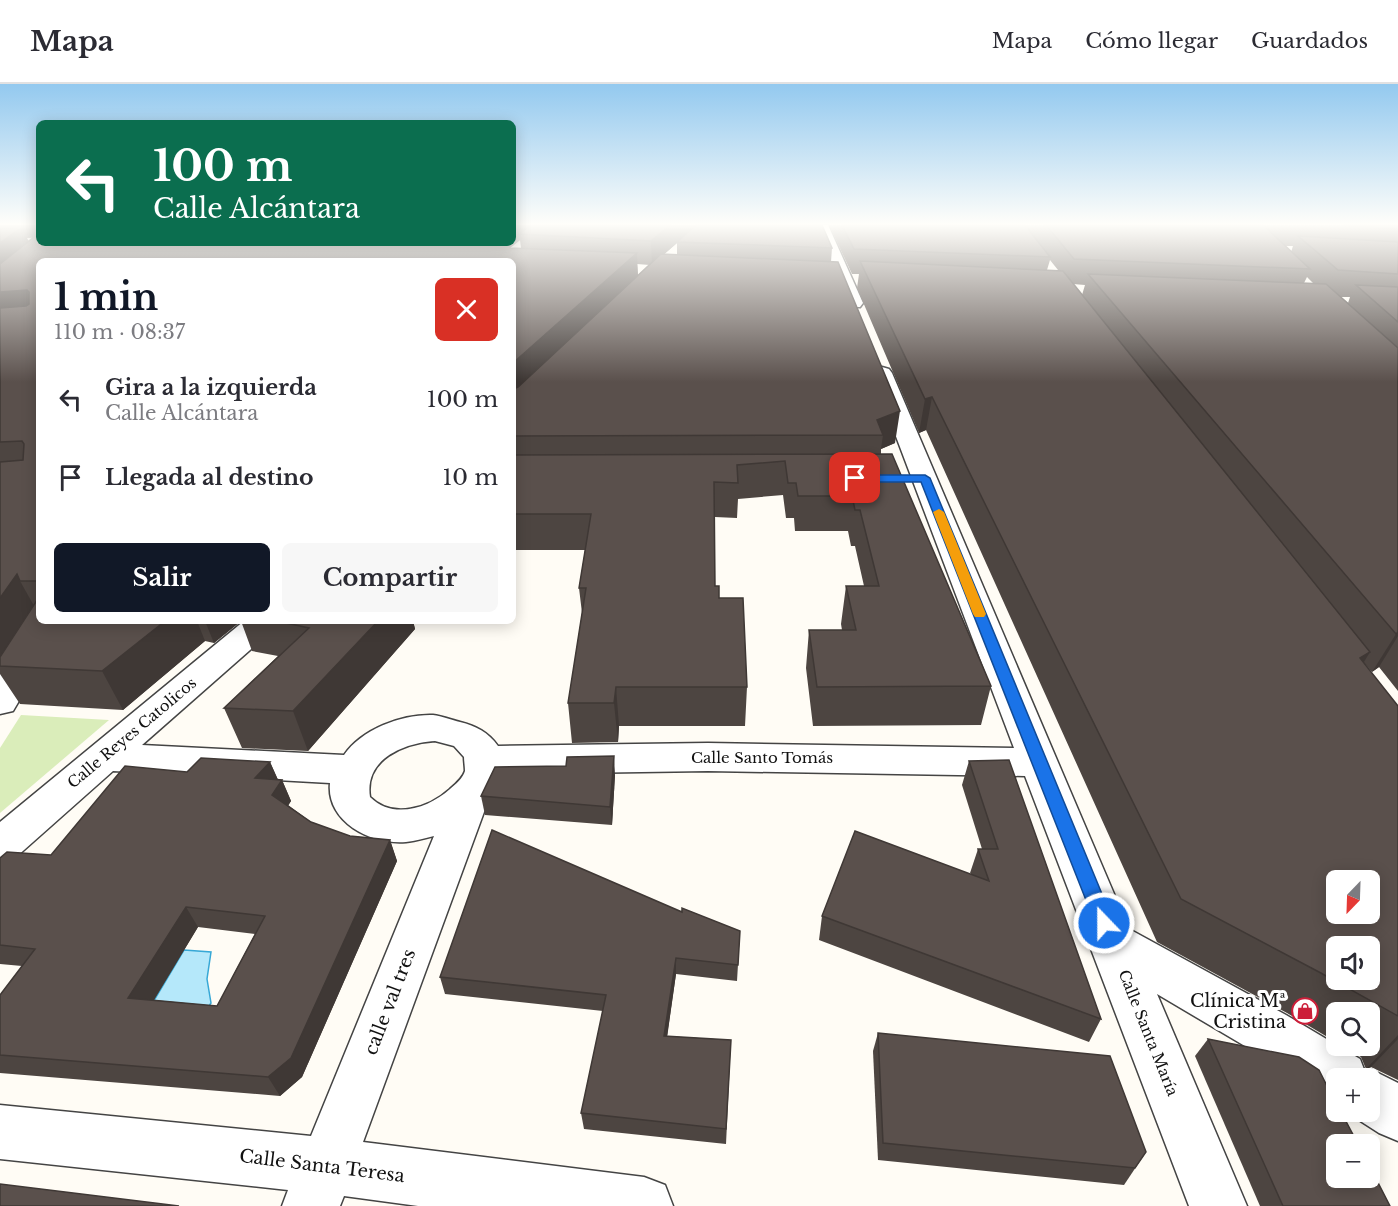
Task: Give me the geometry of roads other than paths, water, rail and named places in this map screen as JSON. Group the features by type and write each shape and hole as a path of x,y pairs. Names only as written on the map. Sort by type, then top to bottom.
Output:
{"street":[{"name":"Calle Santa María","path":"843,277 867,335 913,478 1039,762 1218,1206"},
{"path":"0,702 48,624"},
{"name":"Calle Reyes Catolicos","path":"0,846 260,624"},
{"path":"415,729 453,730 468,737 479,747 477,779 461,806 441,817 419,824 396,826 376,822 360,813 351,800 348,786 352,770 363,756 378,744 415,729"},
{"path":"104,757 352,770"},
{"name":"Calle Santo Tomás","path":"477,779 708,757 1039,762"},
{"name":"calle val tres","path":"319,1186 477,779"},
{"path":"1113,944 1268,1032 1326,1069"},
{"path":"1380,1102 1398,1114"},
{"name":"Calle Santa Teresa","path":"0,1132 319,1186 644,1206"}],"water":[{"path":"184,950 211,952 207,979 211,1003 198,1023 143,1019"}],"place":[{"name":"Clínica Mª Cristina","path":"1305,1011"}]}
